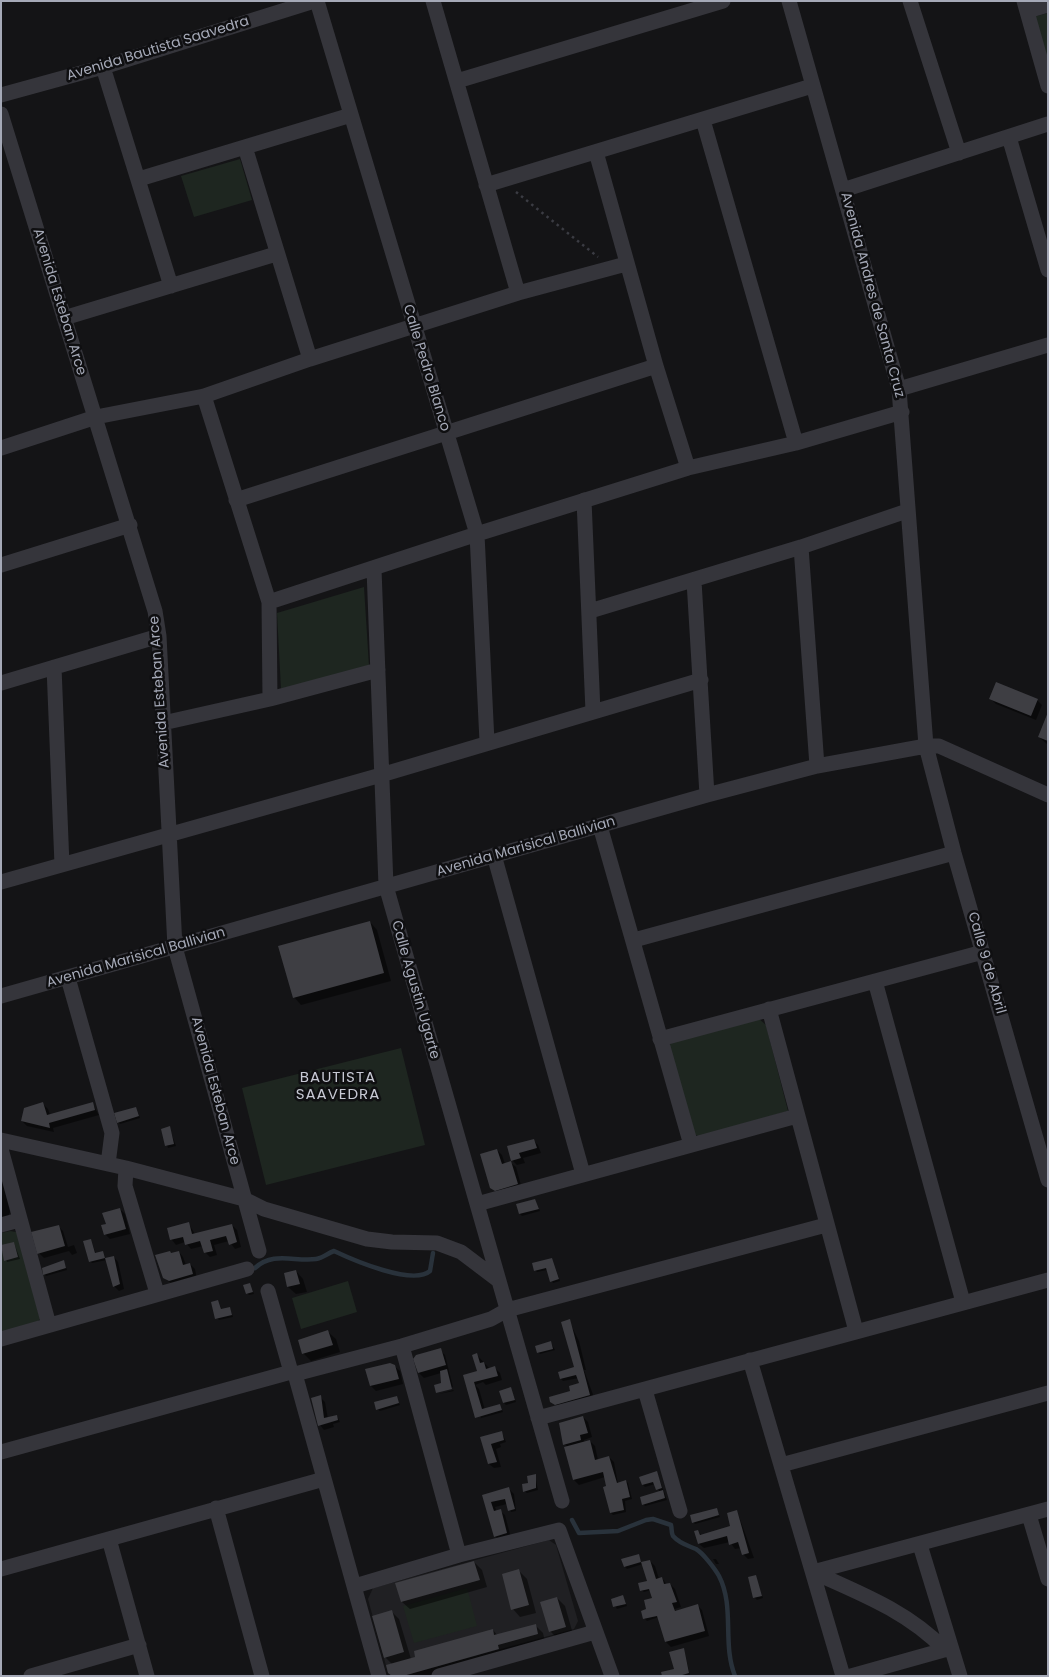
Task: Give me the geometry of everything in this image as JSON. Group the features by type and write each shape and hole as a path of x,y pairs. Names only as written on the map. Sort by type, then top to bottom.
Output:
{"street":[{"name":"Avenida Bautista Saavedra","path":"1,95 103,68 316,1"},
{"name":"Calle Pedro Blanco","path":"316,1 477,534 487,742"},
{"path":"433,1 457,81 494,183 518,294"},
{"path":"457,81 723,1"},
{"name":"Avenida Andres de Santa Cruz","path":"789,1 899,389 926,746"},
{"path":"910,1 959,153"},
{"path":"1048,5 1025,6 1048,86"},
{"path":"103,68 171,286"},
{"path":"494,183 812,86"},
{"name":"Avenida Esteban Arce","path":"1,114 156,611 159,636 175,947 259,1251"},
{"path":"139,179 351,115"},
{"path":"703,120 796,443"},
{"path":"843,190 1048,124"},
{"path":"1008,137 1043,237 1048,270"},
{"path":"245,147 276,254 310,360"},
{"path":"596,152 619,266 656,366 688,468"},
{"path":"64,318 276,254"},
{"path":"1,448 96,417 204,396 518,294 619,266"},
{"path":"899,389 1048,345"},
{"path":"236,500 656,366"},
{"path":"204,396 269,602 270,698"},
{"path":"269,602 688,468 796,443 902,412"},
{"path":"584,500 594,712"},
{"path":"590,612 801,547 907,511"},
{"path":"1,565 130,526"},
{"path":"801,547 817,766"},
{"name":"Calle Agustin Ugarte","path":"374,568 386,886 562,1501"},
{"path":"694,581 707,796"},
{"path":"1,683 159,636"},
{"path":"54,667 62,865"},
{"path":"163,723 378,670"},
{"path":"1,882 381,775 700,680"},
{"name":"Avenida Marisical Ballivian","path":"1,996 494,855 817,766 926,746 939,746 1048,795"},
{"name":"Calle 9 de Abril","path":"926,746 954,853 1047,1174"},
{"path":"600,826 691,1145"},
{"path":"634,940 954,853"},
{"path":"494,855 583,1174"},
{"path":"660,1038 983,952"},
{"path":"68,978 112,1134 108,1164"},
{"path":"875,981 963,1302"},
{"path":"769,1009 826,1226 856,1331"},
{"path":"477,1204 797,1116"},
{"path":"1,1140 126,1168 244,1199 264,1209 367,1239 392,1242 437,1243 461,1252 498,1280"},
{"path":"1,1149 49,1325"},
{"path":"126,1168 125,1186 157,1293"},
{"path":"1,1225 19,1220"},
{"path":"1,1452 293,1373 402,1346 491,1319 507,1310 826,1226"},
{"path":"1,1339 246,1269"},
{"path":"538,1418 1048,1280"},
{"path":"268,1291 355,1586 379,1676"},
{"path":"402,1346 459,1555"},
{"path":"750,1360 843,1676"},
{"path":"645,1390 680,1511"},
{"path":"781,1465 1048,1393"},
{"path":"1,1569 324,1479"},
{"path":"216,1508 262,1676"},
{"path":"813,1572 920,1545 1048,1509"},
{"path":"1029,1515 1048,1579"},
{"path":"355,1586 459,1555 559,1530 612,1676"},
{"path":"109,1539 147,1676"},
{"path":"920,1545 948,1649 960,1676"},
{"path":"813,1572 898,1612 928,1632 948,1649"},
{"path":"439,1676 490,1669 595,1632"},
{"path":"30,1676 139,1645"},
{"path":"851,1676 948,1649"}],"path":[{"path":"494,183 619,266"}],"shaded area":[{"path":"1048,13 1048,64 1033,17"},
{"path":"240,159 252,200 194,217 181,176"},
{"path":"364,587 369,666 281,689 277,613"},
{"path":"758,1018 766,1025 788,1111 700,1137 694,1134 668,1047 672,1042"},
{"path":"401,1048 425,1145 266,1185 242,1088"},
{"path":"16,1232 19,1237 40,1319 36,1323 1,1333 1,1233"},
{"path":"348,1281 357,1312 301,1329 292,1298"},
{"path":"549,1540 556,1545 578,1621 574,1629 403,1676 388,1673 368,1599 373,1588"},
{"path":"467,1588 477,1626 414,1643 403,1606"}],"building":[{"path":"996,682 1038,699 1031,716 989,699"},
{"path":"1048,712 1048,741 1038,737"},
{"path":"370,921 384,973 293,998 278,946"},
{"path":"43,1102 47,1115 93,1102 95,1110 49,1123 50,1128 21,1121 24,1108"},
{"path":"136,1107 139,1116 117,1123 114,1113"},
{"path":"170,1126 174,1144 165,1146 161,1129"},
{"path":"534,1139 537,1148 519,1153 521,1158 511,1161 507,1146"},
{"path":"497,1149 502,1164 511,1161 518,1184 495,1191 490,1188 480,1154"},
{"path":"535,1199 539,1209 519,1214 516,1204"},
{"path":"120,1208 126,1229 104,1235 101,1225 106,1224 102,1213"},
{"path":"189,1222 192,1234 232,1224 237,1242 229,1245 226,1236 210,1240 213,1251 204,1253 200,1241 185,1245 183,1237 170,1240 167,1228"},
{"path":"59,1225 65,1246 37,1254 31,1232"},
{"path":"91,1239 95,1253 103,1251 105,1258 89,1262 83,1241"},
{"path":"14,1242 18,1257 4,1261 1,1245"},
{"path":"170,1251 171,1253 179,1251 183,1265 190,1263 193,1274 169,1281 163,1278 155,1255"},
{"path":"114,1256 120,1284 113,1287 105,1258"},
{"path":"552,1258 559,1279 550,1282 546,1268 534,1271 532,1263"},
{"path":"64,1260 66,1268 43,1275 42,1268"},
{"path":"296,1270 300,1284 287,1287 284,1273"},
{"path":"250,1283 253,1292 246,1294 243,1285"},
{"path":"218,1300 221,1309 230,1307 232,1315 215,1319 211,1302"},
{"path":"570,1319 590,1395 555,1405 550,1402 549,1397 570,1391 569,1386 579,1383 576,1375 560,1379 558,1372 574,1367 561,1322"},
{"path":"328,1330 333,1345 302,1354 298,1340"},
{"path":"551,1341 553,1349 537,1353 535,1346"},
{"path":"441,1348 446,1365 418,1373 413,1359 416,1355"},
{"path":"477,1353 480,1363 484,1362 486,1369 495,1366 498,1376 474,1382 482,1409 500,1404 502,1410 475,1418 463,1375 477,1371 472,1355"},
{"path":"390,1363 395,1365 399,1379 370,1386 365,1369"},
{"path":"447,1369 452,1389 436,1393 434,1385 441,1383 440,1371"},
{"path":"511,1387 515,1400 503,1403 499,1391"},
{"path":"321,1395 324,1418 337,1415 338,1420 318,1426 311,1398"},
{"path":"397,1396 399,1403 376,1410 374,1402"},
{"path":"583,1416 588,1433 580,1435 581,1440 563,1445 559,1423"},
{"path":"502,1431 504,1440 491,1444 497,1462 488,1464 480,1437"},
{"path":"590,1440 595,1460 609,1456 617,1483 626,1480 630,1497 622,1499 624,1510 610,1513 603,1487 606,1486 603,1472 573,1480 564,1447"},
{"path":"657,1471 662,1488 656,1490 653,1482 642,1485 639,1477"},
{"path":"536,1474 536,1488 523,1492 522,1484 528,1483 527,1476"},
{"path":"509,1487 515,1509 508,1511 505,1499 491,1502 494,1511 501,1509 507,1533 494,1537 482,1495"},
{"path":"663,1490 665,1498 642,1505 640,1497"},
{"path":"717,1508 719,1515 692,1523 690,1515"},
{"path":"737,1510 749,1553 742,1555 738,1542 729,1545 727,1536 698,1544 694,1531 698,1530 700,1535 730,1526 727,1513"},
{"path":"639,1554 641,1562 624,1567 621,1559"},
{"path":"650,1560 656,1579 662,1577 664,1584 670,1583 677,1602 672,1603 675,1611 698,1604 705,1631 665,1642 657,1616 643,1619 641,1611 646,1609 644,1600 652,1598 649,1589 640,1591 638,1583 647,1581 641,1562"},
{"path":"474,1561 480,1580 401,1602 395,1583"},
{"path":"519,1569 529,1605 511,1610 502,1574"},
{"path":"756,1575 762,1596 753,1598 748,1577"},
{"path":"623,1595 626,1604 613,1607 611,1599"},
{"path":"557,1597 566,1627 549,1632 540,1602"},
{"path":"392,1610 404,1652 384,1658 372,1616"},
{"path":"536,1624 538,1634 498,1645 499,1649 403,1676 392,1676 388,1673 386,1665 415,1657 414,1651 493,1629 494,1635"},
{"path":"684,1648 689,1673 679,1676 662,1676 661,1672 674,1669 669,1652"}],"waterway":[{"path":"255,1268 262,1263 277,1258 308,1260 321,1258 334,1251 397,1274 422,1275 430,1271 433,1253"},
{"path":"572,1520 579,1533 618,1531 653,1519 671,1525 672,1535 676,1539 702,1554 719,1576 724,1588 728,1613 729,1651 735,1676"}],"district":[{"name":"BAUTISTA SAAVEDRA","path":"338,1086"}]}
